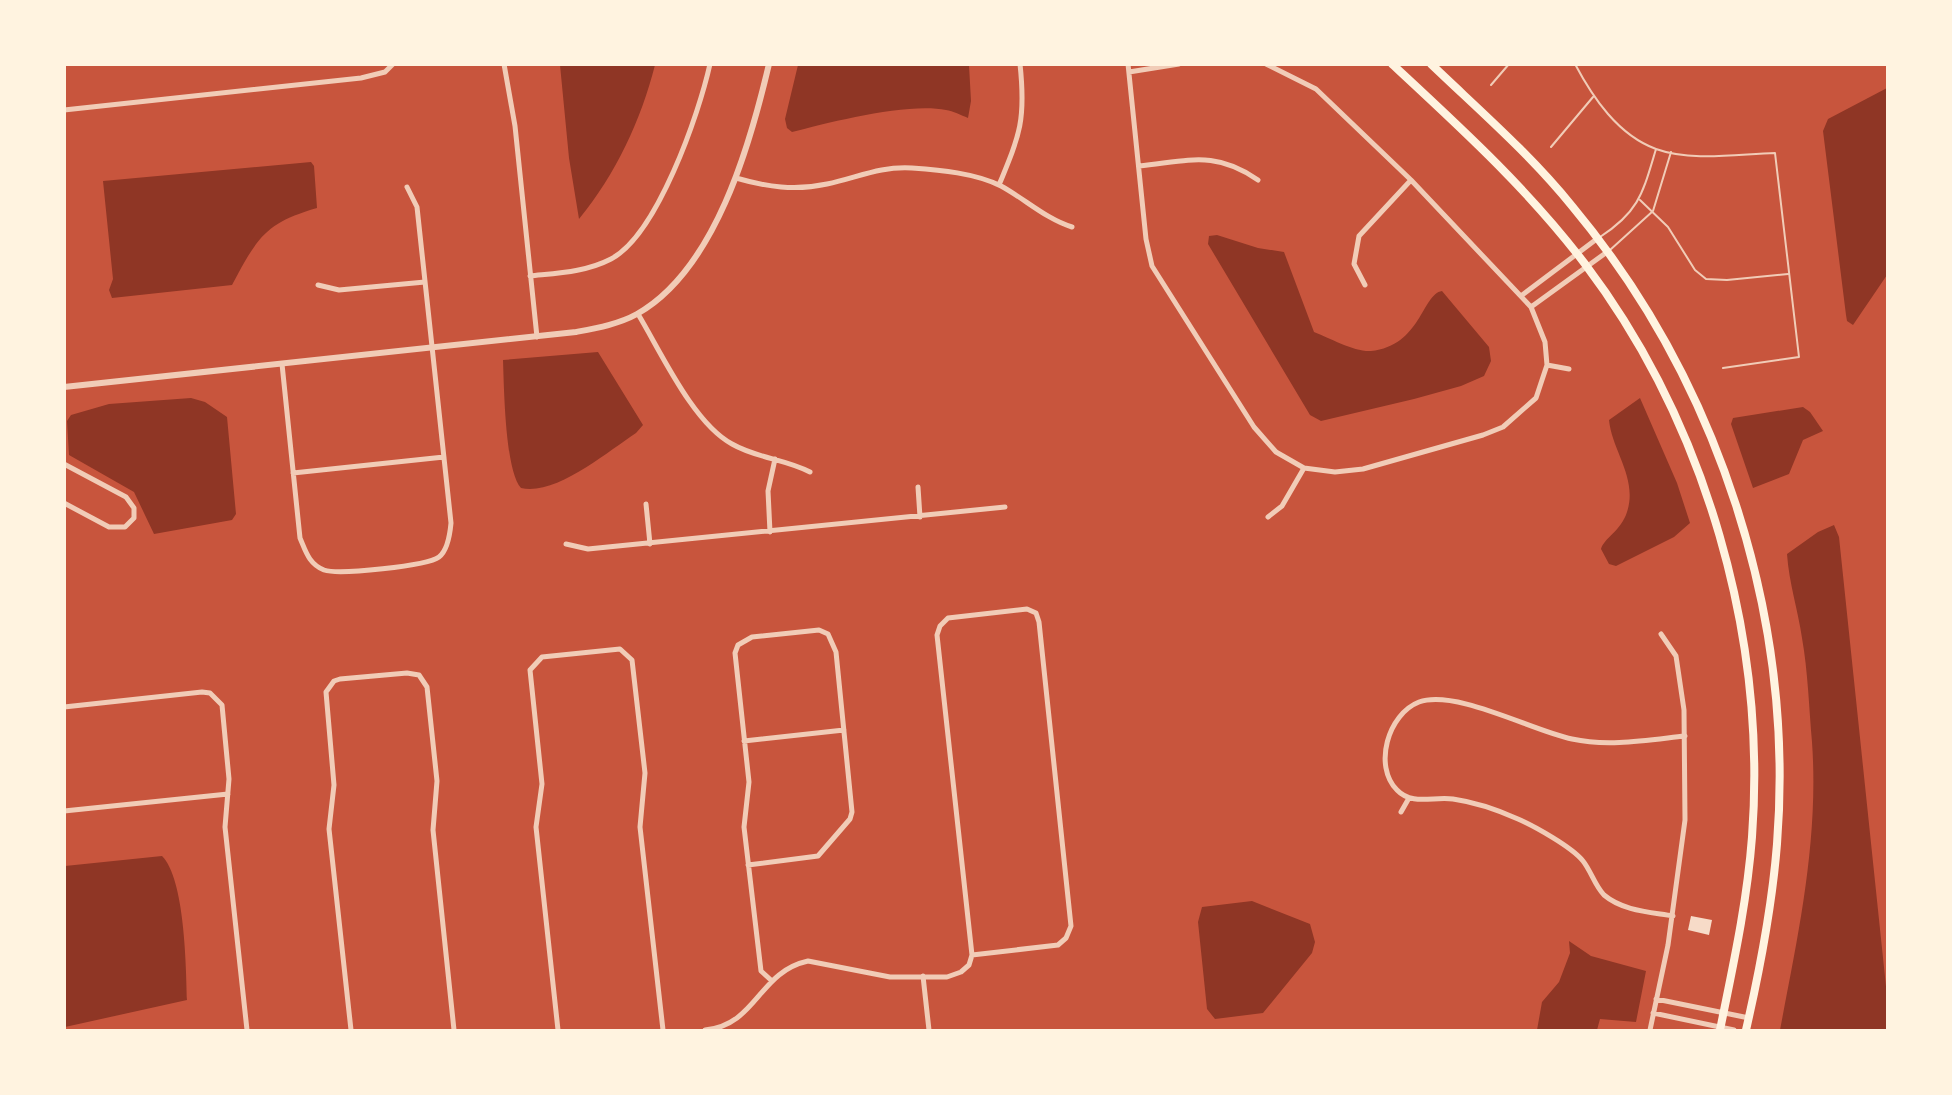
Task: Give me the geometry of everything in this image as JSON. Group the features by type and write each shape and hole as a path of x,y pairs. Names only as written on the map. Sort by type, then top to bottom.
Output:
{"main road":[{"path":"1392,64 1498,164 1587,266 1650,367 1689,449 1720,539 1739,623 1748,684 1752,742 1752,836 1743,916 1720,1029"},
{"path":"1431,64 1515,144 1571,205 1598,238 1650,314 1686,380 1710,435 1744,529 1763,610 1775,694 1779,802 1772,893 1746,1030"}],"street":[{"path":"64,110 362,78 385,72 393,64"},
{"path":"504,64 514,126 537,337"},
{"path":"530,276 579,271 612,259 633,242 664,193 697,112 711,64"},
{"path":"64,387 537,337 604,327 638,314 673,286 699,252 736,178 752,135 769,64"},
{"path":"999,185 1020,135 1024,104 1020,64"},
{"path":"1128,64 1146,239 1152,266 1254,427 1276,452 1304,468 1335,472 1363,469 1503,427 1536,398 1547,365 1545,342 1531,307 1411,180 1316,89 1266,64"},
{"path":"1129,72 1179,64"},
{"path":"1139,166 1210,159 1236,165 1258,180"},
{"path":"736,178 765,187 792,188 827,184 865,172 909,168 954,172 999,185 1040,209 1055,222 1072,227"},
{"path":"1365,285 1354,264 1359,236 1411,180"},
{"path":"282,364 300,538 308,560 324,570 341,573 423,563 439,557 448,542 451,523 417,207 407,187"},
{"path":"1521,296 1598,238"},
{"path":"1531,307 1607,252"},
{"path":"318,285 339,290 426,282"},
{"path":"638,314 707,427 734,446 793,463 810,472"},
{"path":"1547,365 1569,369"},
{"path":"293,473 444,457"},
{"path":"770,532 768,491 775,459"},
{"path":"64,464 126,497 134,508 134,518 125,527 109,527 64,503"},
{"path":"1268,517 1282,506 1304,468"},
{"path":"918,487 920,517"},
{"path":"646,504 650,544"},
{"path":"566,544 588,549 650,544 1005,507"},
{"path":"705,1030 722,1029 738,1020 782,970 808,961 900,977 947,977 961,972 969,964 972,955 937,635 940,626 948,618 1027,609 1036,613 1039,622 1071,926 1066,938 1058,945 972,955"},
{"path":"748,865 818,856 850,819 852,812 836,652 828,634 819,630 752,637 738,645 735,653 749,782 744,827 748,865 761,971 772,981"},
{"path":"1650,1030 1673,916 1685,820 1684,710 1676,656 1660,634"},
{"path":"558,1030 536,827 542,784 530,670 542,657 620,649 632,660 644,762 640,827 663,1030"},
{"path":"351,1030 329,829 334,785 326,692 334,681 340,679 407,673 419,675 427,687 437,781 433,830 454,1030"},
{"path":"64,707 210,693 222,705 229,779 225,826 247,1030"},
{"path":"1673,916 1626,908 1603,894 1582,860 1518,819 1451,798 1409,798 1398,792 1389,780 1384,755 1389,735 1402,713 1420,702 1443,699 1571,739 1632,742 1685,736"},
{"path":"744,741 844,730"},
{"path":"64,811 228,794"},
{"path":"1401,812 1409,798"},
{"path":"923,976 929,1030"},
{"path":"1656,999 1749,1018"},
{"path":"1653,1013 1720,1029 1734,1030"}],"lane":[{"path":"1491,85 1509,64"},
{"path":"1575,64 1593,97 1619,126 1656,149 1692,155 1775,153 1800,357 1723,368"},
{"path":"1551,147 1593,97"},
{"path":"1598,238 1622,222 1640,200 1656,149"},
{"path":"1607,252 1653,211 1671,152"},
{"path":"1640,200 1668,227 1695,270 1706,279 1727,280 1789,274"}],"shaded area":[{"path":"560,65 655,65 626,146 605,184 579,219 569,158"},
{"path":"798,65 969,65 971,101 968,118 946,110 912,109 869,114 792,132 787,128 785,119"},
{"path":"1887,88 1887,275 1853,325 1847,321 1846,315 1823,131 1828,119"},
{"path":"311,162 314,166 317,208 285,220 264,234 232,285 112,298 109,290 113,279 103,181"},
{"path":"1217,235 1258,248 1284,252 1314,332 1364,351 1388,347 1400,340 1410,331 1435,294 1442,291 1489,347 1491,361 1484,376 1461,386 1414,399 1321,421 1310,415 1208,244 1209,236"},
{"path":"598,352 643,425 636,433 581,471 550,485 535,489 521,488 516,479 509,447 503,360"},
{"path":"191,398 205,402 227,417 236,514 232,520 154,534 134,492 69,455 67,421 71,415 109,404"},
{"path":"1640,398 1677,483 1690,523 1674,537 1616,566 1609,564 1601,549 1624,519 1630,500 1627,476 1609,420"},
{"path":"1803,407 1810,412 1823,431 1803,440 1789,474 1753,488 1731,424 1733,418"},
{"path":"1834,525 1839,537 1887,996 1887,1030 1780,1030 1794,959 1810,852 1813,779 1806,664 1787,554 1818,532"},
{"path":"162,856 170,867 180,903 185,946 187,1000 65,1027 65,866"},
{"path":"1252,901 1310,924 1315,942 1312,953 1263,1013 1215,1019 1207,1009 1198,922 1202,907"},
{"path":"1569,941 1591,956 1646,971 1636,1022 1600,1019 1597,1030 1537,1030 1542,1002 1559,982 1570,953"}],"building":[{"path":"1691,916 1712,920 1709,935 1688,930"}]}
